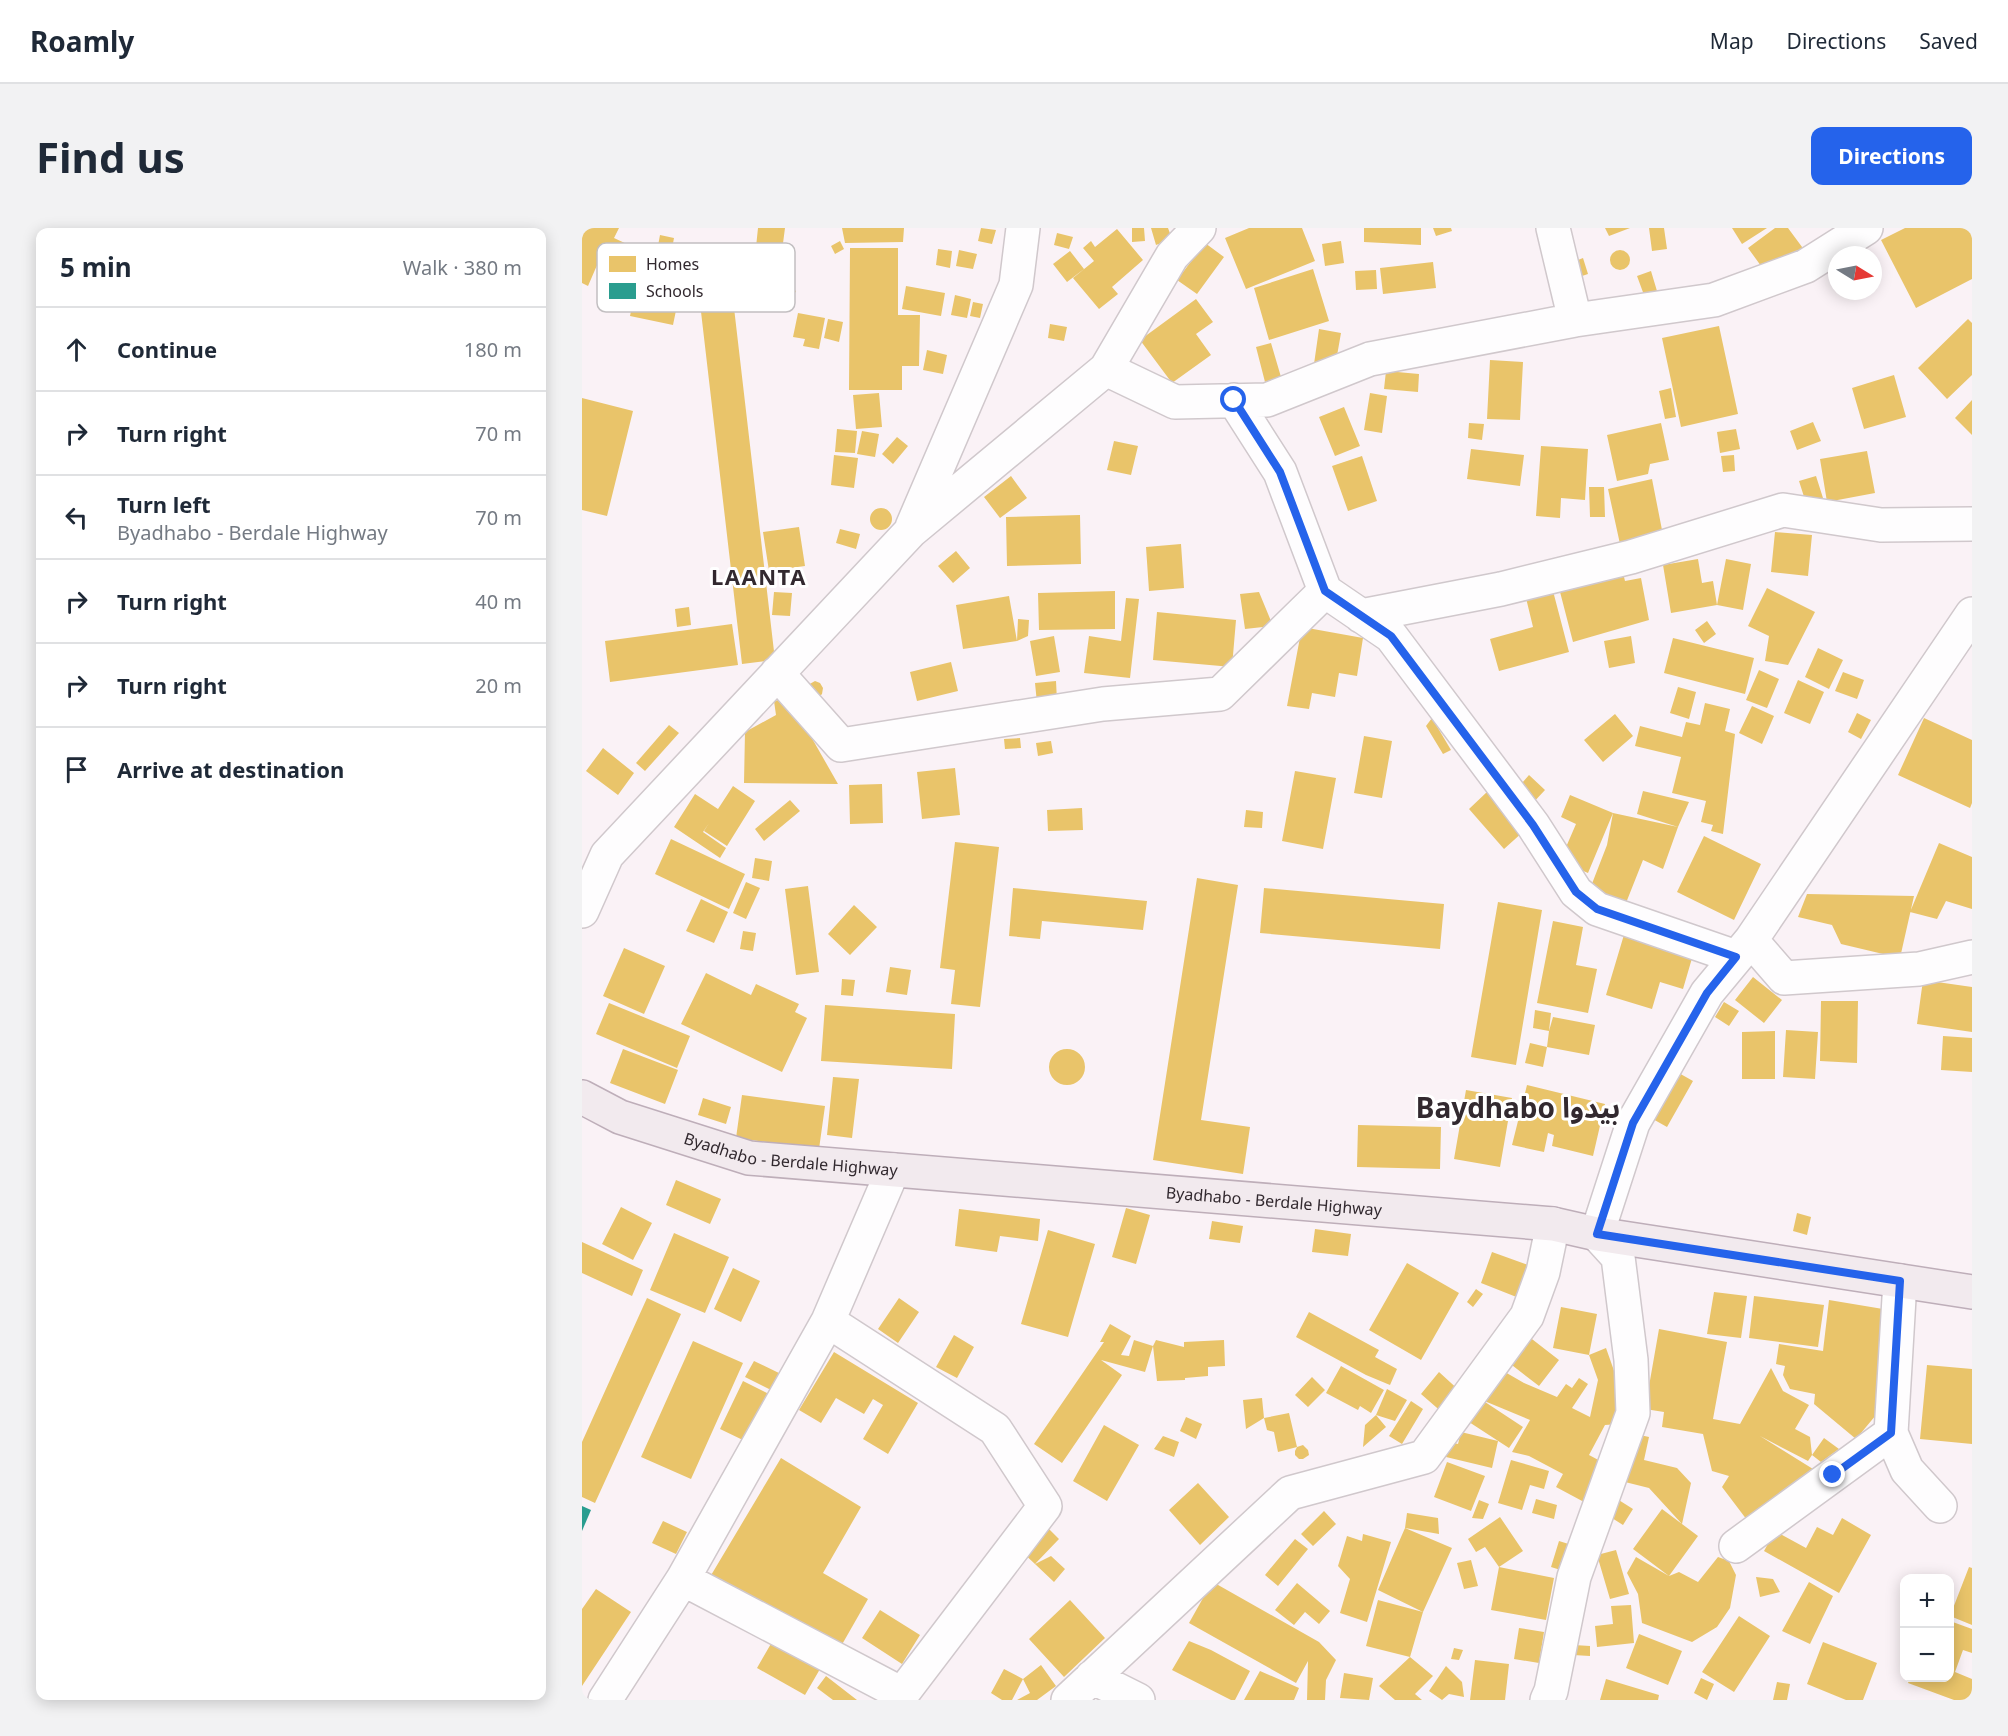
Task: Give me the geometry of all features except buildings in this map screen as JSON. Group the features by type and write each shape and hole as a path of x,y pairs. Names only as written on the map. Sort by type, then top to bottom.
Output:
{"main road":[{"name":"Byadhabo - Berdale Highway","path":"582,1097 620,1117 748,1158 1553,1224 1597,1234 1972,1292"}],"street":[{"path":"911,531 1016,285 1023,228"},
{"path":"582,911 607,855 911,531 1106,369 1172,256 1199,228"},
{"path":"1553,228 1575,320"},
{"path":"1106,369 1174,402 1267,400 1370,359 1575,320 1714,300 1806,266 1866,228"},
{"path":"1234,400 1280,472 1325,591 1391,636 1533,825 1576,892 1597,909 1744,948 1784,978 1919,969 1972,957"},
{"path":"1361,616 1501,589 1621,560 1783,510 1881,525 1972,524"},
{"path":"777,673 841,745 1103,704 1220,694 1325,591"},
{"path":"1546,1700 1551,1691 1574,1577 1633,1413 1631,1360 1618,1257 1597,1234 1633,1123 1707,993 1744,948 1972,614"},
{"path":"605,1700 683,1579 828,1321 893,1170"},
{"path":"1068,1700 1290,1493 1424,1457 1527,1316 1542,1272 1553,1224"},
{"path":"1900,1281 1891,1433 1907,1470 1940,1506"},
{"path":"683,1579 907,1698 1045,1506 994,1429 828,1321"},
{"path":"1736,1546 1891,1433"},
{"path":"1092,1677 1138,1700"}],"district":[{"name":"LAANTA","path":"759,576"},
{"name":"Baydhabo بيدوا","path":"1518,1107"}],"route":[{"path":"1234,400 1280,472 1325,591 1391,636 1533,825 1576,892 1597,909 1736,957 1707,993 1633,1123 1597,1234 1900,1281 1891,1433 1833,1475"}]}
